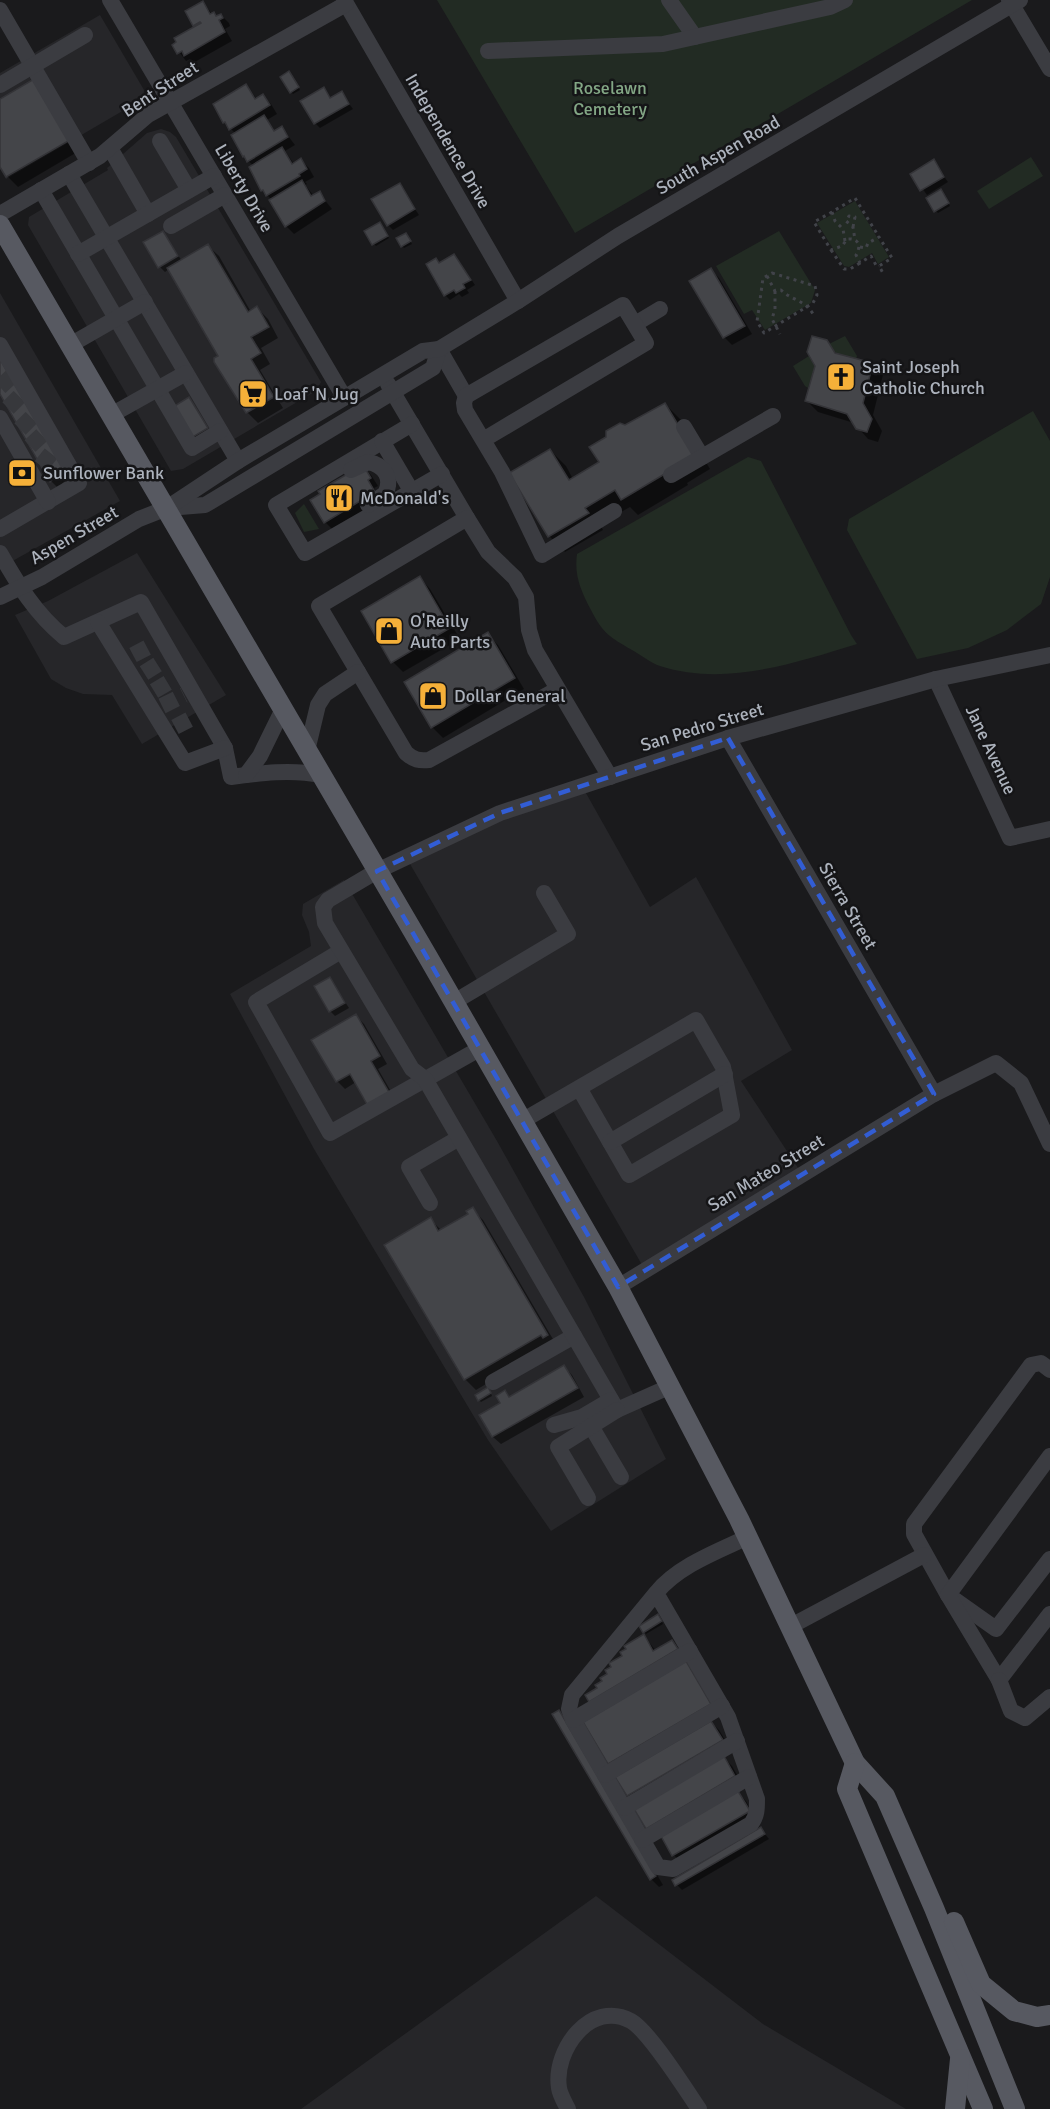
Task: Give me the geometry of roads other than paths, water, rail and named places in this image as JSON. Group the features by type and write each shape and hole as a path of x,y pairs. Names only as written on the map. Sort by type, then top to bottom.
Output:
{"main road":[{"path":"0,225 167,508 618,1287 748,1537 855,1763 885,1796 934,1908 1015,2109"},
{"path":"855,1763 847,1789 983,2109"},
{"path":"934,1908 951,1917 981,1984 1014,2011 1037,2017 1050,2015"},
{"path":"955,2109 960,2056"}],"street":[{"name":"Liberty Drive","path":"110,0 344,397"},
{"path":"669,0 694,37"},
{"path":"488,51 663,44 830,7 845,0"},
{"name":"Bent Street","path":"0,214 89,163 148,115 345,2"},
{"name":"Independence Drive","path":"345,2 518,301"},
{"path":"1014,2 1050,69"},
{"name":"South Aspen Road","path":"167,508 195,487 344,397 423,351 439,349 627,230 1014,2"},
{"path":"0,10 89,163"},
{"path":"0,85 85,35"},
{"path":"160,141 189,190"},
{"path":"110,148 148,214"},
{"path":"69,174 238,462"},
{"path":"78,254 214,176"},
{"path":"41,190 192,448 220,431"},
{"path":"171,226 225,195"},
{"path":"70,345 145,302"},
{"path":"483,440 646,343 623,305 466,396 464,402 465,410 502,472 542,555 614,511"},
{"path":"635,324 660,309"},
{"path":"0,345 13,374 79,483 0,529"},
{"path":"439,349 466,396"},
{"name":"South Aspen Road","path":"167,508 206,505 433,368 439,349"},
{"path":"111,415 186,373"},
{"path":"383,374 488,552 514,578 526,597 529,630 535,650 610,777"},
{"path":"3,414 37,471 48,502"},
{"path":"671,475 773,416"},
{"path":"412,423 276,505 280,512 305,553 442,474"},
{"path":"684,426 702,457"},
{"path":"382,441 412,492"},
{"path":"280,512 363,463 375,463 386,473 389,481 386,494 299,544"},
{"name":"Aspen Street","path":"0,597 42,577 138,519 167,508"},
{"path":"467,518 319,606 406,753 413,759 429,760 558,689"},
{"path":"0,553 20,588 45,621 64,637 141,602 168,658 225,748 231,777 304,772 321,775"},
{"path":"98,622 128,658 171,730 185,764 225,748"},
{"name":"San Pedro Street","path":"341,951 325,923 323,907 328,900 377,871 501,813 728,738 936,679 1050,655"},
{"path":"307,751 318,705 325,694 338,683 358,672"},
{"name":"Jane Avenue","path":"936,679 1010,838 1050,829"},
{"path":"246,775 260,756 283,709"},
{"name":"Sierra Street","path":"728,738 934,1094"},
{"path":"454,1002 568,934 544,892"},
{"path":"481,1048 425,1079 330,1133 256,1002 341,951 412,1069 425,1079 614,1405"},
{"path":"522,1121 696,1020 723,1067 732,1115 629,1175 579,1088"},
{"name":"San Mateo Street","path":"618,1287 934,1094 996,1063 1021,1083 1050,1144"},
{"path":"610,1142 725,1074"},
{"path":"430,1203 409,1167 459,1138"},
{"path":"494,1382 574,1336"},
{"path":"1050,1370 1041,1363 1031,1365 914,1524 914,1534 924,1555 999,1680 1011,1711 1025,1718 1050,1697"},
{"path":"554,1425 582,1418 671,1386"},
{"path":"588,1498 558,1447 591,1426 614,1405"},
{"path":"591,1426 621,1477"},
{"path":"948,1595 1050,1456"},
{"path":"656,1593 722,1706 757,1799 757,1810 751,1824 673,1869 658,1867 642,1840 573,1720 569,1709 572,1695 665,1581 691,1565 748,1537"},
{"path":"790,1626 924,1555"},
{"path":"948,1595 996,1629 1050,1559"},
{"path":"999,1680 1050,1614"},
{"path":"573,1720 690,1651"},
{"path":"605,1775 722,1706"},
{"path":"624,1808 737,1741"},
{"path":"642,1840 749,1778"},
{"path":"568,2109 558,2089 559,2066 564,2048 577,2031 596,2020 612,2015 632,2021 645,2033 699,2109"}],"tunnel":[{"path":"0,387 12,376"},
{"path":"8,408 22,394"},
{"path":"20,429 34,415"},
{"path":"30,446 44,433"},
{"path":"41,466 53,451"},
{"path":"133,655 154,644"},
{"path":"144,673 163,661"},
{"path":"154,691 174,679"},
{"path":"162,706 184,695"},
{"path":"175,727 196,716"}],"place":[{"name":"Saint Joseph Catholic Church","path":"841,377"},
{"name":"Loaf 'N Jug","path":"253,394"},
{"name":"Sunflower Bank","path":"22,473"},
{"name":"McDonald's","path":"339,498"},
{"name":"O'Reilly Auto Parts","path":"389,631"},
{"name":"Dollar General","path":"433,696"}],"park label":[{"name":"Roselawn Cemetery","path":"610,98"}]}
